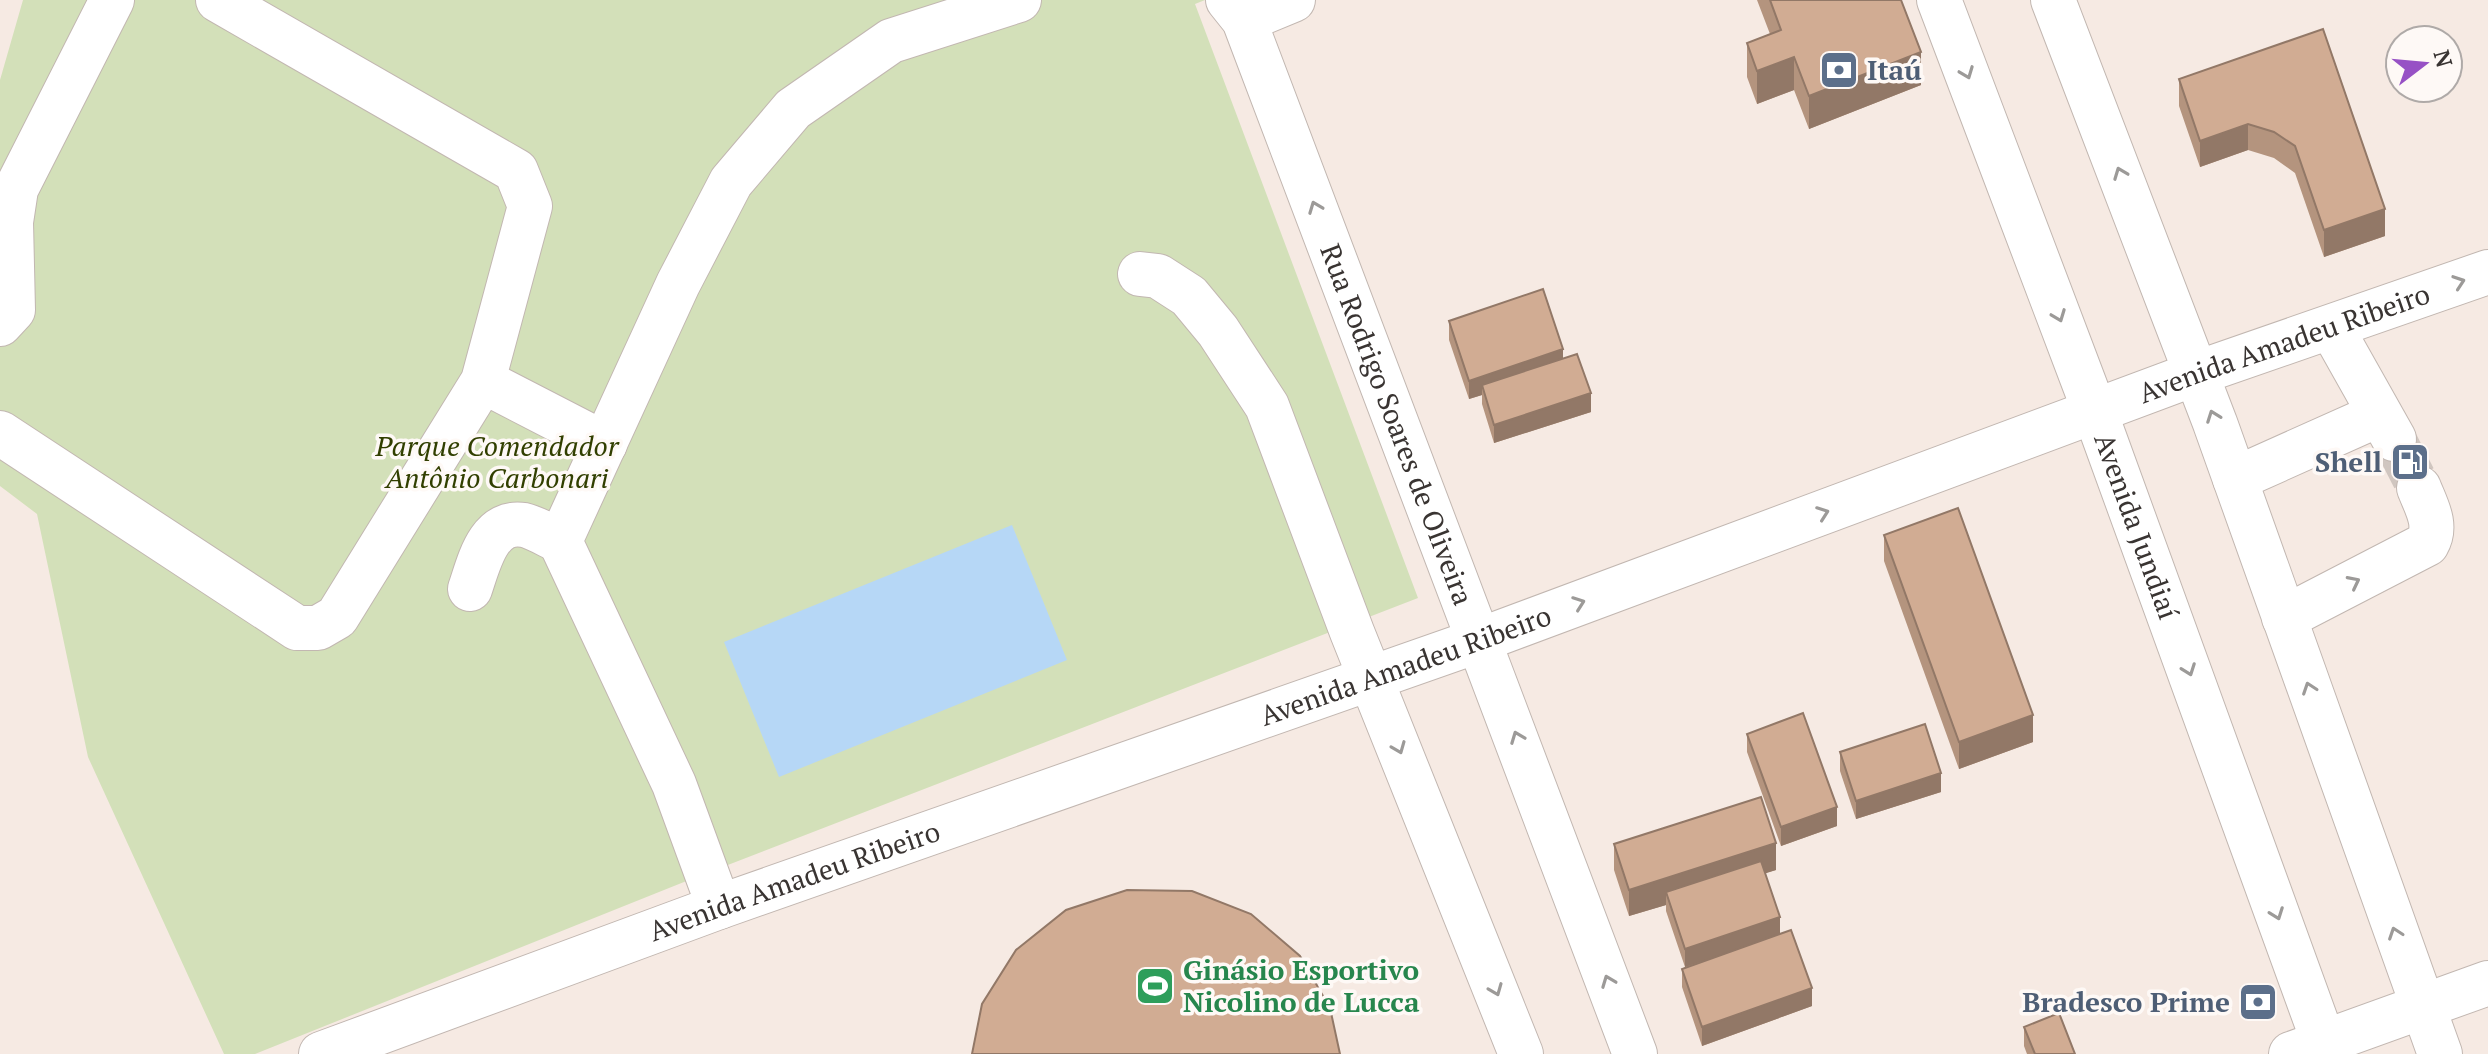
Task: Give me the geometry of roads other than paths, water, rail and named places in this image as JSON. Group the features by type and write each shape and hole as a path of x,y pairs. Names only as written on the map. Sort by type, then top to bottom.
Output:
{"street":[{"path":"0,324 13,310 11,222 16,189 112,0"},
{"path":"0,433 297,628 318,628 337,617 483,381 530,206 516,171 218,0"},
{"path":"560,541 678,284 731,182 793,109 891,41 1019,0"},
{"path":"1236,10 1293,0"},
{"name":"Avenida Jundiaí","path":"1939,0 2095,412 2314,1050"},
{"path":"2053,0 2197,373 2440,1054"},
{"name":"Rua Rodrigo Soares de Oliveira","path":"1236,10 1480,640 1635,1054"},
{"name":"Avenida Amadeu Ribeiro","path":"321,1054 719,907 1370,676 1480,640 2197,373 2488,272"},
{"path":"1140,274 1158,276 1189,296 1218,331 1267,406 1370,676 1521,1054"},
{"path":"2235,479 2386,427 2331,327"},
{"path":"483,381 605,444"},
{"path":"2284,618 2427,544 2431,537 2431,519 2419,488"},
{"path":"470,589 484,547 499,530 522,525 560,541 674,784 719,907"},
{"path":"2314,1050 2488,983"}],"water":[{"path":"1012,525 1067,660 779,777 724,642"}],"tunnel":[{"path":"2394,439 2419,488"}],"place":[{"name":"Itaú","path":"1839,70"},
{"name":"Shell","path":"2410,462"},
{"name":"Ginásio Esportivo Nicolino de Lucca","path":"1155,986"},
{"name":"Bradesco Prime","path":"2258,1002"}],"park label":[{"name":"Parque Comendador Antônio Carbonari","path":"497,462"}]}
